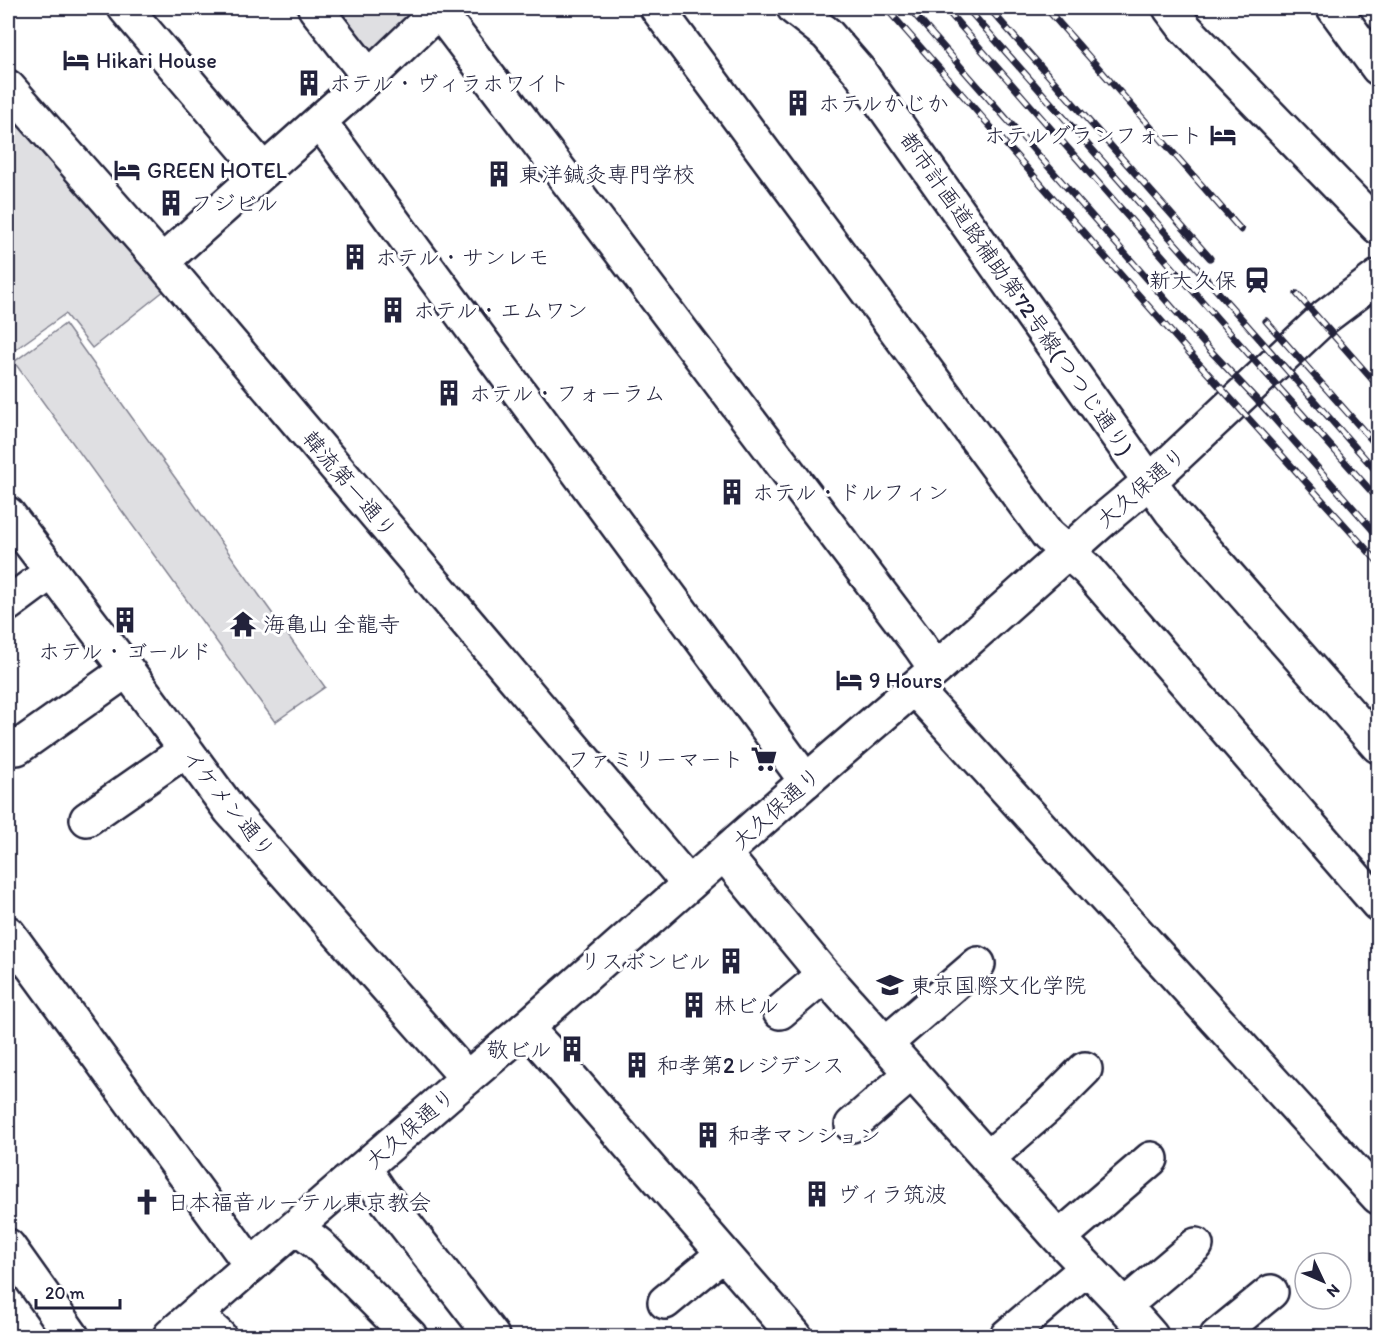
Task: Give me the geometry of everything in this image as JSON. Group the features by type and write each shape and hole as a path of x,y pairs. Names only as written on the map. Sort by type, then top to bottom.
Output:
{"street":[{"path":"125,8 264,171"},
{"path":"315,8 369,77"},
{"path":"657,8 1048,535 1088,570 1378,904"},
{"name":"都市計画道路補助第72号線(つつじ通り)","path":"794,8 827,34 859,71 1171,511 1378,746"},
{"path":"1170,8 1185,28 1378,226"},
{"path":"1334,8 1378,68"},
{"path":"162,262 320,122 440,9 920,646 925,678 1378,1197"},
{"name":"韓流第一通り","path":"8,87 162,262 689,884"},
{"path":"320,122 806,781"},
{"name":"大久保通り","path":"170,1336 207,1326 251,1266 1150,481 1325,317 1378,277"},
{"name":"イケメン通り","path":"8,514 230,810 467,1078"},
{"path":"8,604 51,572"},
{"path":"18,748 127,670"},
{"path":"87,819 186,750"},
{"path":"724,854 824,975 885,1044 1059,1238 1125,1305 1151,1336"},
{"path":"8,933 118,1080 251,1266"},
{"path":"885,1044 978,964"},
{"path":"780,1012 824,975"},
{"path":"526,1028 795,1336"},
{"path":"988,1158 1048,1106 1085,1069"},
{"path":"852,1125 912,1074"},
{"path":"1059,1238 1151,1159"},
{"path":"364,1168 380,1192 492,1336"},
{"path":"296,1227 318,1244 410,1336"},
{"path":"1125,1305 1196,1245"},
{"path":"8,1246 72,1336"},
{"path":"665,1302 723,1254"},
{"path":"1007,1336 1088,1268"},
{"path":"1217,1336 1271,1292"}],"shaded area":[{"path":"340,8 422,8 373,56 333,13"},
{"path":"8,108 170,286 92,348 65,314 9,354 8,352"},
{"path":"65,324 325,687 275,722 14,362"}],"railway":[{"path":"886,8 1194,358 1378,562"},
{"path":"909,8 1208,348 1378,536"},
{"path":"945,8 1378,499"},
{"path":"967,8 1378,473"},
{"path":"989,8 1210,258"},
{"path":"1046,8 1241,230"},
{"path":"1297,294 1378,386"},
{"path":"1266,321 1378,447"}],"place":[{"name":"Hikari House","path":"76,60"},
{"name":"ホテル・ヴィラホワイト","path":"309,83"},
{"name":"ホテルかじか","path":"798,103"},
{"name":"ホテルグランフォート","path":"1223,135"},
{"name":"GREEN HOTEL","path":"127,170"},
{"name":"東洋鍼灸専門学校","path":"499,174"},
{"name":"フジビル","path":"171,203"},
{"name":"ホテル・サンレモ","path":"355,257"},
{"name":"新大久保","path":"1257,280"},
{"name":"ホテル・エムワン","path":"393,310"},
{"name":"ホテル・フォーラム","path":"449,393"},
{"name":"ホテル・ドルフィン","path":"732,492"},
{"name":"ホテル・ゴールド","path":"125,620"},
{"name":"海亀山 全龍寺","path":"243,624"},
{"name":"9 Hours","path":"849,680"},
{"name":"ファミリーマート","path":"764,759"},
{"name":"リスボンビル","path":"731,961"},
{"name":"東京国際文化学院","path":"890,985"},
{"name":"林ビル","path":"694,1005"},
{"name":"敬ビル","path":"572,1049"},
{"name":"和孝第2レジデンス","path":"637,1065"},
{"name":"和孝マンション","path":"708,1135"},
{"name":"ヴィラ筑波","path":"817,1194"},
{"name":"日本福音ルーテル東京教会","path":"147,1202"}]}
